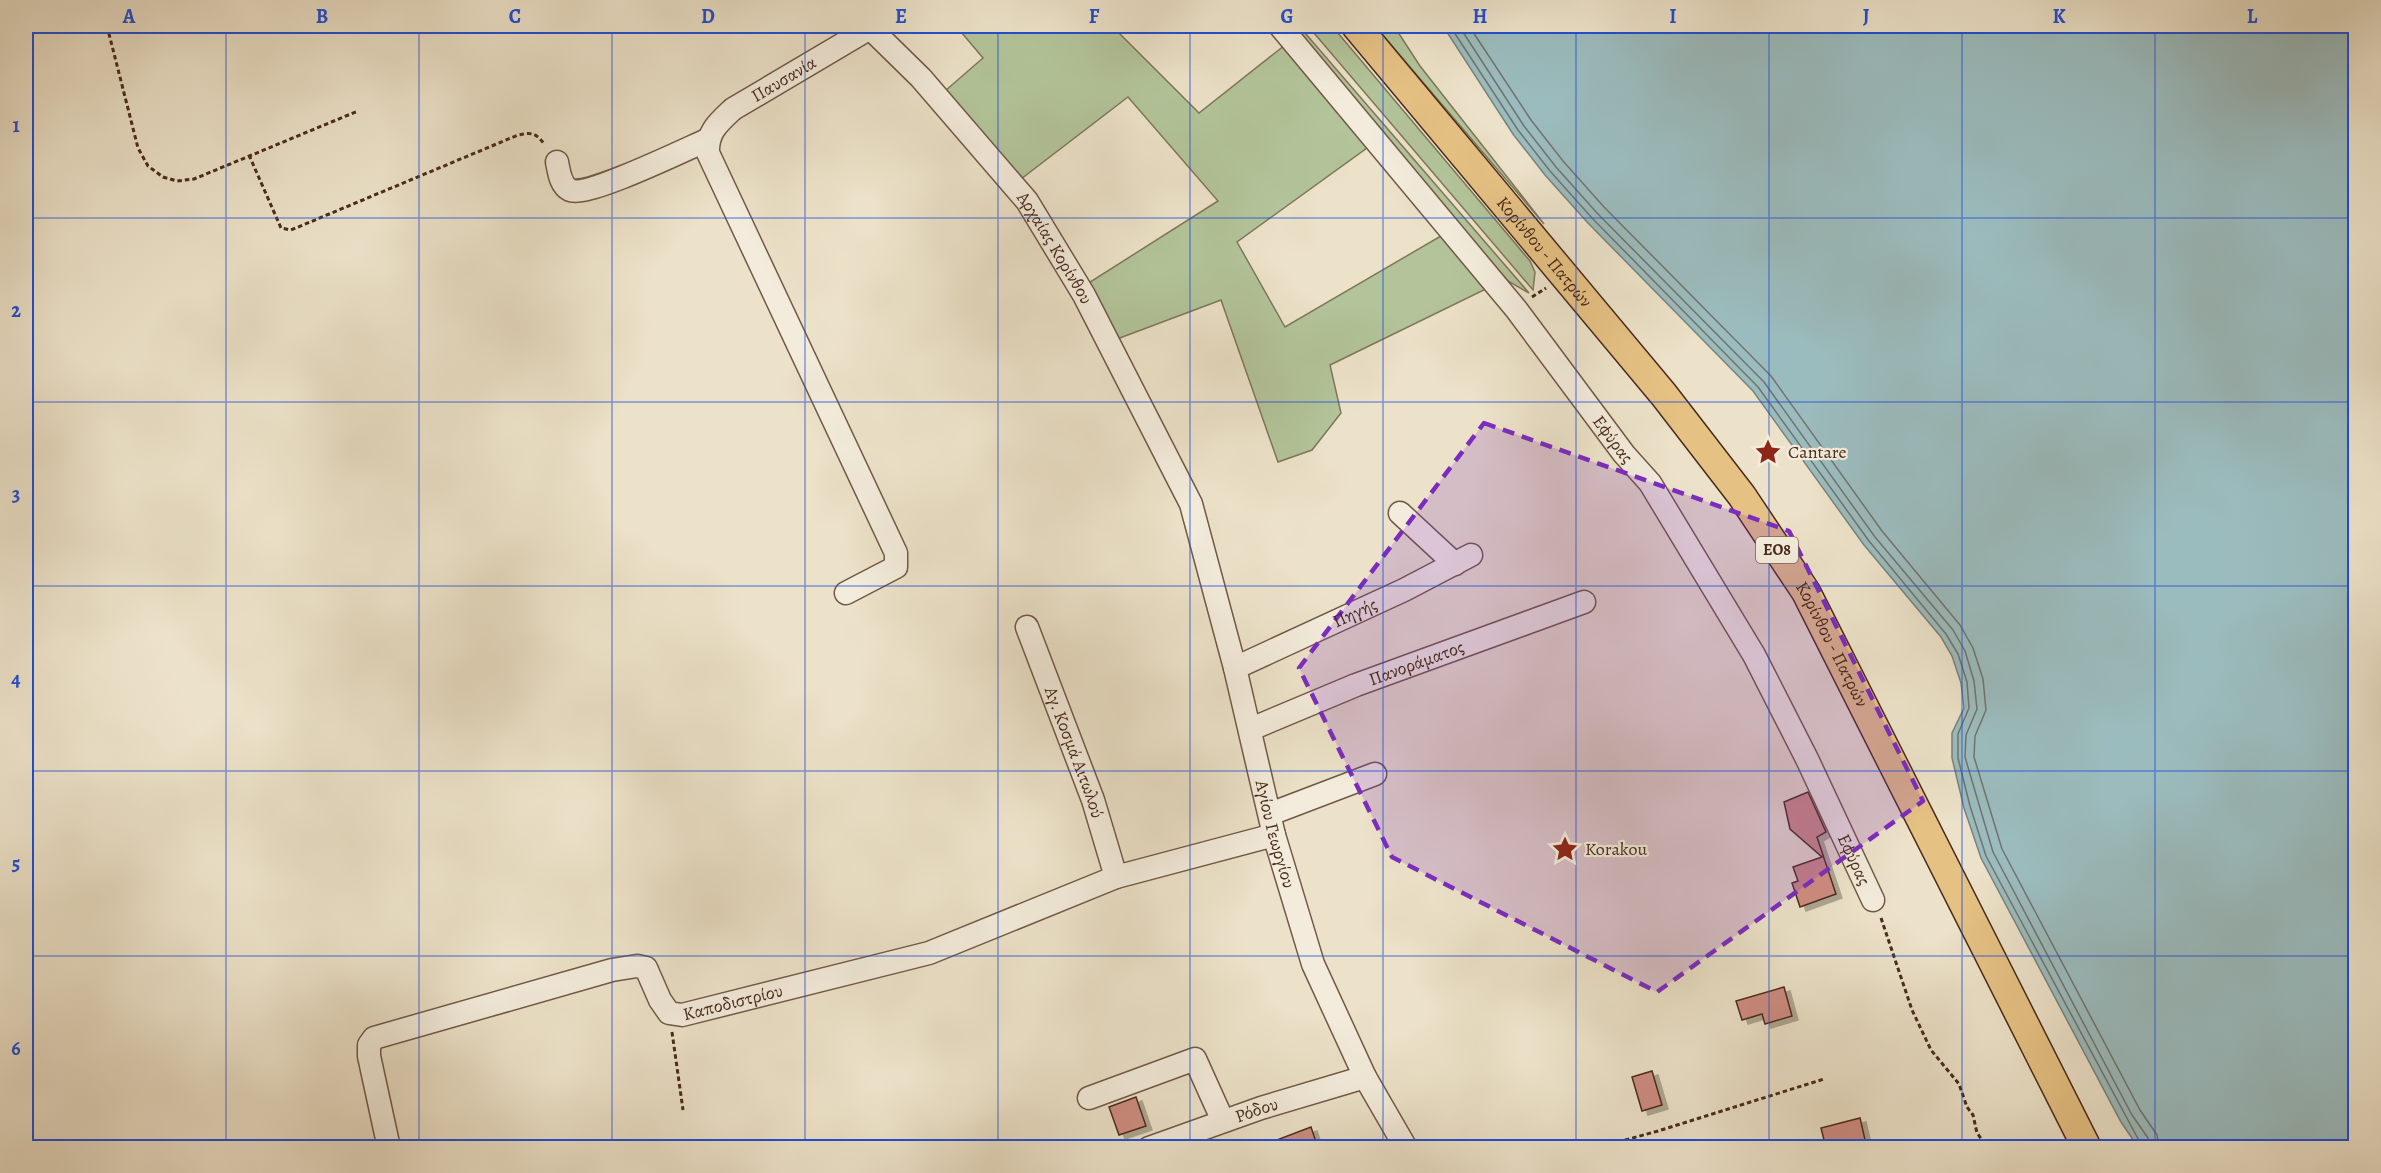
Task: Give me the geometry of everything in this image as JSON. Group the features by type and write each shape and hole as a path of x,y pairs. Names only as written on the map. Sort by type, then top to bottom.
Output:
{"main road":[{"name":"Κορίνθου - Πατρών","path":"1356,26 1563,277 1664,395 1742,496 1806,592 2087,1148"}],"street":[{"name":"Εφύρας","path":"1280,26 1516,309 1624,454 1650,483 1675,528 1724,601 1786,717 1873,900"},
{"name":"Παυσανία","path":"707,140 714,127 734,109 869,27"},
{"name":"Αρχαίας Κορίνθου","path":"869,27 921,78 1027,201 1084,295 1191,504"},
{"path":"557,162 563,183 570,190 580,192 609,183 707,140 708,153 896,553 896,567 846,592"},
{"name":"Αγίου Γεωργίου","path":"1191,504 1251,729 1272,824 1313,964 1365,1077 1406,1148"},
{"name":"Πηγής","path":"1235,668 1463,560 1400,513"},
{"name":"Πανοράματος","path":"1251,729 1356,685 1584,603"},
{"name":"Αγ. Κοσμά Αιτωλού","path":"1027,627 1093,800 1116,877"},
{"name":"Καποδιστρίου","path":"389,1148 369,1056 369,1045 374,1038 612,970 638,966 646,968 660,1000 669,1013 682,1015 929,953 1116,877 1272,824 1374,774"},
{"path":"1089,1098 1195,1059 1223,1121"},
{"name":"Ρόδου","path":"1149,1148 1188,1141 1223,1121 1365,1077"}],"path":[{"path":"107,26 138,147 148,166 163,177 177,181 194,179 358,111"},
{"path":"249,155 281,228 291,230 518,135 532,132 538,136 557,162"},
{"path":"1516,309 1563,277"},
{"path":"1873,900 1912,1010 1931,1050 1959,1084 1967,1107 1973,1115 1977,1133 1988,1148"},
{"path":"669,1013 683,1110"},
{"path":"1596,1148 1824,1079"}],"highlighted area":[{"path":"1484,423 1789,531 1923,801 1657,992 1392,857 1299,668"}],"green space":[{"path":"956,26 1112,26 1199,113 1285,45 1371,145 1237,242 1285,327 1446,233 1492,286 1330,365 1341,413 1312,450 1278,462 1221,300 1117,339 1087,284 1218,201 1128,97 1021,179 945,91 983,58"},
{"path":"1289,26 1299,26 1529,293 1508,281"},
{"path":"1308,26 1332,26 1530,261 1535,272 1533,290"},
{"path":"1375,26 1394,26 1420,66 1544,224"}],"water":[{"path":"1443,26 2355,26 2355,1147 2138,1147 2121,1122 1981,858 1964,808 1952,758 1952,733 1964,708 1961,683 1952,656 1941,637 1864,545 1753,391 1587,222 1545,175 1513,134"}],"building":[{"path":"1808,792 1826,832 1817,837 1836,894 1800,907 1792,883 1798,881 1793,867 1822,857 1790,829 1784,802"},
{"path":"1784,987 1792,1016 1765,1024 1762,1014 1742,1020 1736,1001"},
{"path":"1652,1071 1662,1105 1642,1111 1632,1077"},
{"path":"1136,1097 1146,1126 1119,1135 1109,1107"},
{"path":"1860,1118 1867,1148 1826,1148 1821,1128"},
{"path":"1311,1127 1318,1148 1262,1148 1261,1146"}],"place":[{"name":"Cantare","path":"1768,452"},
{"name":"Korakou","path":"1565,849"}]}
